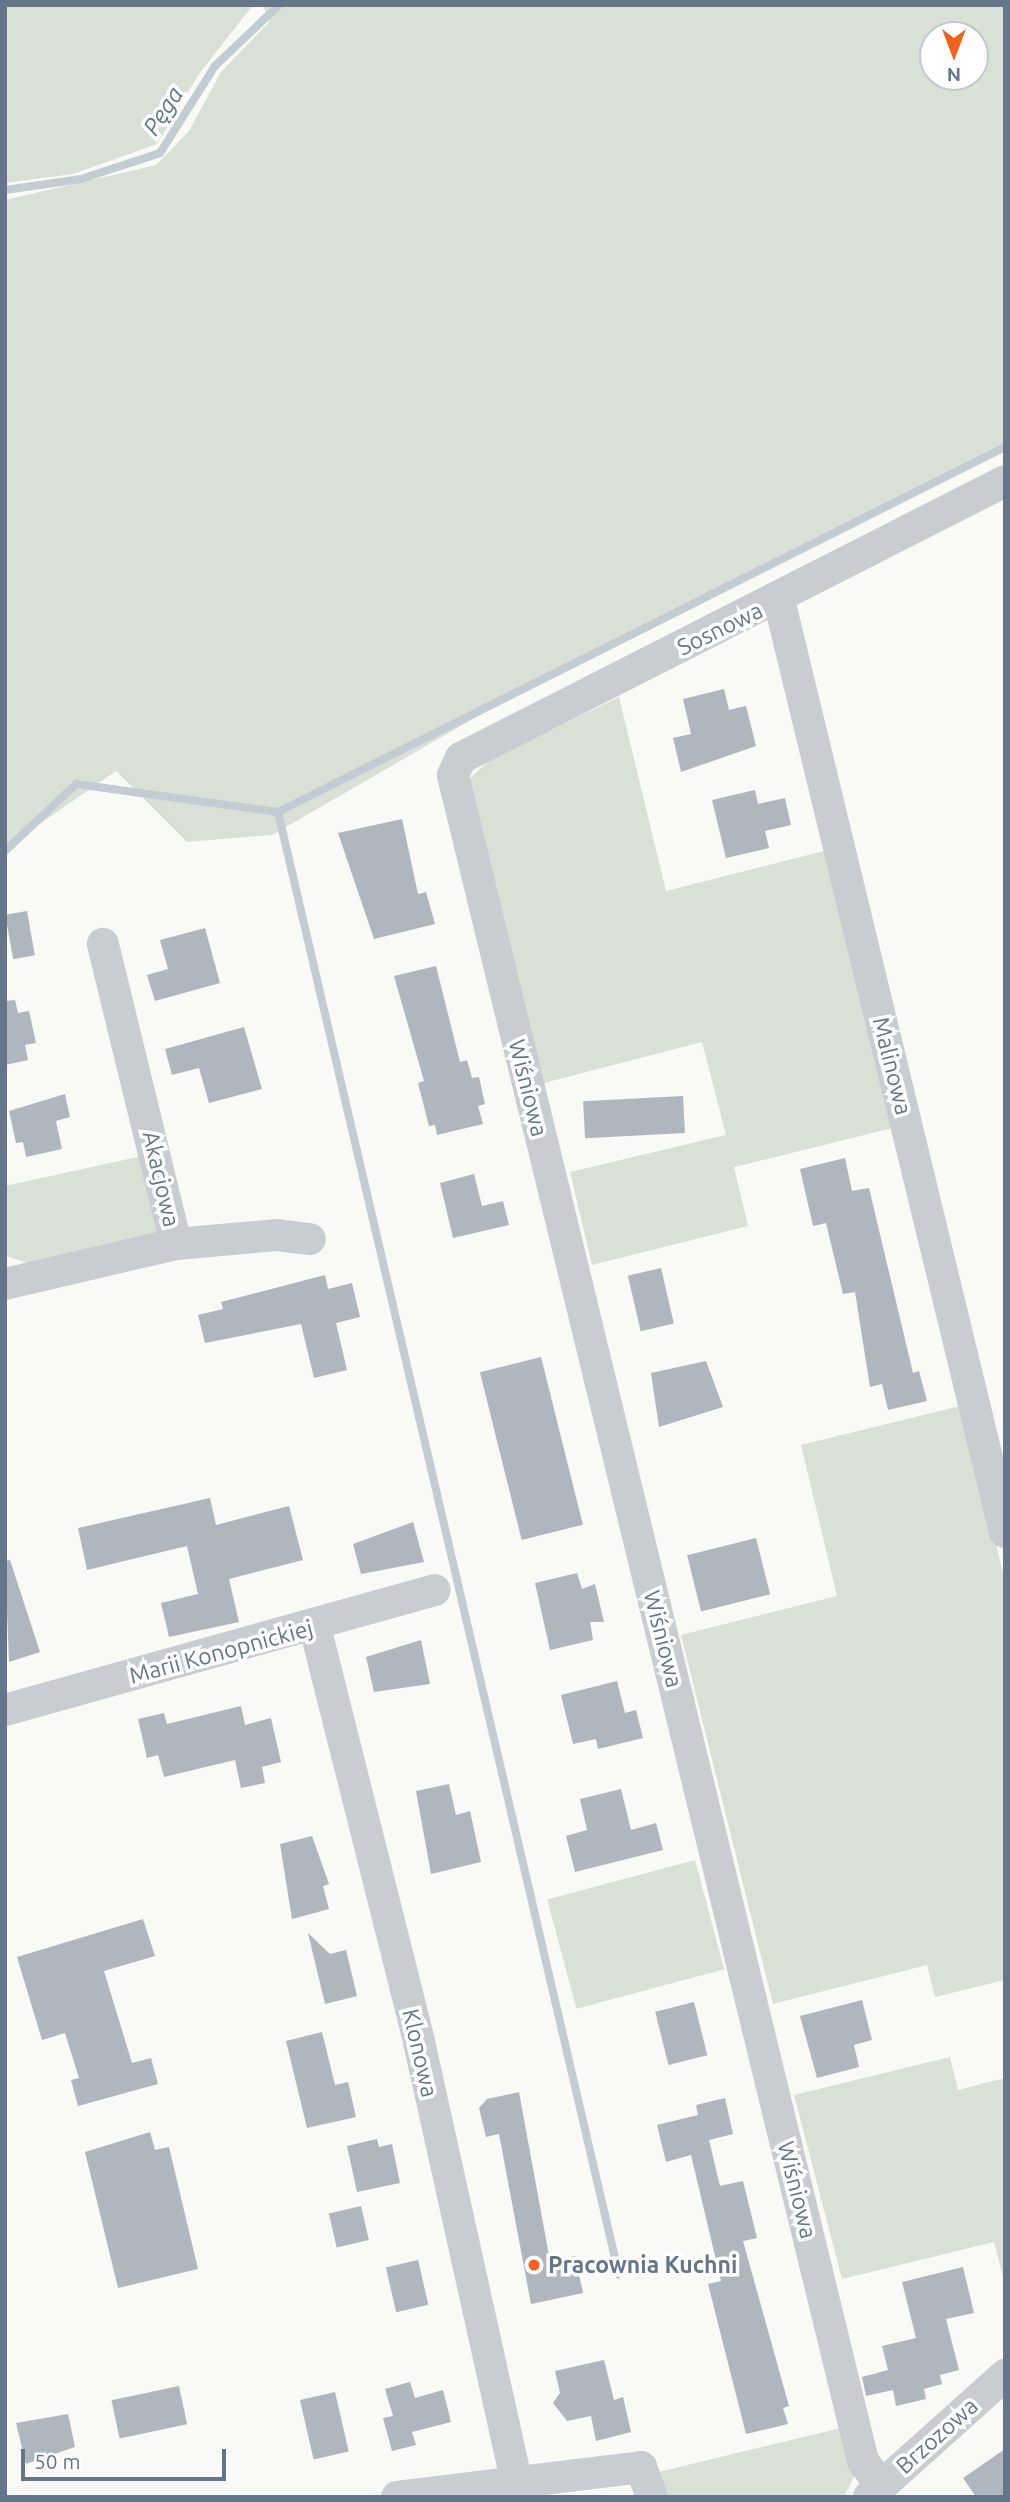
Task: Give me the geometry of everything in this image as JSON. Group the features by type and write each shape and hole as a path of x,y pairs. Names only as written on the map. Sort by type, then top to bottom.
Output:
{"street":[{"name":"Sosnowa","path":"454,788 461,758 779,600 1005,481"},
{"name":"Malinowa","path":"779,600 1005,1532"},
{"name":"Wiśniowa","path":"454,788 863,2461 875,2491"},
{"name":"Akacjowa","path":"5,1284 176,1244 103,944"},
{"path":"176,1244 276,1235 310,1239"},
{"name":"Marii Konopnickiej","path":"5,1710 315,1627 435,1590"},
{"name":"Klonowa","path":"315,1627 419,2042 516,2481"},
{"name":"Brzozowa","path":"875,2491 1005,2375"},
{"path":"397,2497 641,2467 652,2497"}],"shaded area":[{"path":"5,5 253,5 199,74 157,144 73,174 5,183"},
{"path":"263,5 1005,5 1005,451 811,540 561,668 272,835 187,842 116,771 5,848 5,200 156,165 189,131 221,72 269,22"},
{"path":"619,697 666,891 828,850 897,1127 734,1167 748,1226 592,1265 570,1172 726,1135 702,1042 540,1084 469,779 491,759"},
{"path":"142,1156 162,1233 34,1265 6,1256 5,1186"},
{"path":"964,1405 1005,1583 1005,1980 935,1997 927,1965 773,2004 681,1635 837,1596 801,1445"},
{"path":"695,1860 724,1969 576,2009 547,1900"},
{"path":"950,2057 958,2090 1005,2078 1005,2284 994,2242 842,2279 794,2095"},
{"path":"841,2428 855,2475 844,2497 664,2497 658,2472"}],"building":[{"path":"724,689 729,710 746,706 756,746 681,772 673,738 691,734 683,699"},
{"path":"755,790 758,804 785,798 791,825 765,831 769,848 726,858 712,800"},
{"path":"402,819 418,894 426,892 435,924 374,939 338,833"},
{"path":"27,911 35,955 13,959 5,915"},
{"path":"205,928 220,983 155,1001 147,975 168,969 160,940"},
{"path":"436,966 460,1062 467,1060 472,1078 479,1077 485,1104 478,1106 483,1124 437,1135 435,1125 429,1126 418,1083 424,1081 394,976"},
{"path":"15,1000 18,1013 29,1011 36,1043 25,1045 28,1060 5,1065 5,1001"},
{"path":"244,1027 262,1089 209,1103 199,1068 172,1075 165,1049"},
{"path":"65,1094 70,1117 56,1121 62,1149 26,1157 23,1142 16,1143 9,1111"},
{"path":"683,1096 685,1133 585,1138 583,1101"},
{"path":"845,1158 852,1191 869,1188 913,1373 919,1371 927,1401 888,1410 882,1384 870,1387 855,1292 843,1294 826,1223 813,1226 800,1169"},
{"path":"474,1174 482,1206 503,1201 509,1225 453,1238 440,1183"},
{"path":"661,1268 674,1324 641,1331 628,1276"},
{"path":"325,1275 328,1289 352,1283 360,1317 336,1323 347,1370 314,1378 301,1324 205,1343 198,1315 223,1309 221,1302"},
{"path":"541,1357 583,1525 522,1540 480,1372"},
{"path":"706,1361 723,1407 659,1427 651,1373"},
{"path":"210,1498 216,1525 289,1506 303,1560 229,1579 239,1622 169,1637 161,1603 198,1594 187,1546 87,1570 78,1528"},
{"path":"413,1522 424,1562 361,1574 353,1544"},
{"path":"756,1538 770,1594 701,1611 687,1555"},
{"path":"10,1560 40,1652 9,1662 5,1561"},
{"path":"577,1573 582,1589 595,1584 604,1622 590,1622 593,1640 550,1650 535,1583"},
{"path":"421,1640 430,1684 374,1692 366,1657"},
{"path":"617,1681 625,1713 636,1710 643,1738 598,1749 596,1739 573,1744 561,1695"},
{"path":"241,1706 245,1725 271,1718 281,1762 262,1767 265,1783 241,1788 235,1760 164,1777 158,1755 147,1758 138,1719 164,1713 167,1724"},
{"path":"449,1784 456,1815 470,1811 481,1862 431,1874 416,1791"},
{"path":"621,1789 631,1830 656,1823 663,1850 575,1872 566,1836 587,1830 580,1799"},
{"path":"312,1836 329,1884 323,1886 329,1909 292,1919 280,1844"},
{"path":"143,1919 155,1956 104,1971 132,2063 151,2058 158,2084 78,2106 71,2080 79,2078 65,2033 42,2040 17,1957"},
{"path":"308,1933 330,1954 346,1950 357,1996 325,2004"},
{"path":"862,2000 872,2040 854,2045 859,2067 817,2078 800,2016"},
{"path":"694,2002 707,2055 668,2065 655,2012"},
{"path":"322,2032 335,2085 348,2082 356,2117 307,2128 286,2041"},
{"path":"519,2092 550,2261 575,2256 583,2293 531,2304 499,2134 486,2137 479,2108 487,2099"},
{"path":"725,2098 733,2134 709,2140 720,2186 743,2181 757,2238 743,2241 789,2406 783,2408 788,2424 746,2434 708,2284 721,2281 691,2155 666,2162 657,2125 698,2115 696,2105"},
{"path":"150,2132 155,2150 169,2147 198,2269 118,2288 85,2152"},
{"path":"377,2139 379,2147 392,2144 400,2183 357,2192 347,2146"},
{"path":"361,2206 369,2240 337,2248 329,2213"},
{"path":"418,2260 428,2305 396,2312 386,2267"},
{"path":"963,2267 974,2313 946,2319 959,2370 940,2375 942,2384 924,2389 926,2399 896,2406 893,2390 866,2396 862,2377 888,2370 882,2346 916,2338 902,2282"},
{"path":"604,2360 614,2400 623,2397 631,2432 596,2441 591,2416 567,2421 553,2403 560,2393 555,2371"},
{"path":"410,2382 415,2398 443,2390 451,2422 412,2432 416,2445 392,2451 383,2418 393,2416 385,2389"},
{"path":"179,2386 187,2424 120,2438 112,2400"},
{"path":"335,2392 349,2451 314,2460 300,2400"},
{"path":"68,2414 75,2447 26,2464 16,2423"},
{"path":"1005,2449 1005,2497 976,2497 963,2478"}],"waterway":[{"name":"Pęga","path":"5,190 81,179 160,153 215,66 279,5"},
{"path":"5,851 76,784 278,812 1005,447"},
{"path":"278,812 619,2275"}],"place":[{"name":"Pracownia Kuchni","path":"534,2265"}]}
